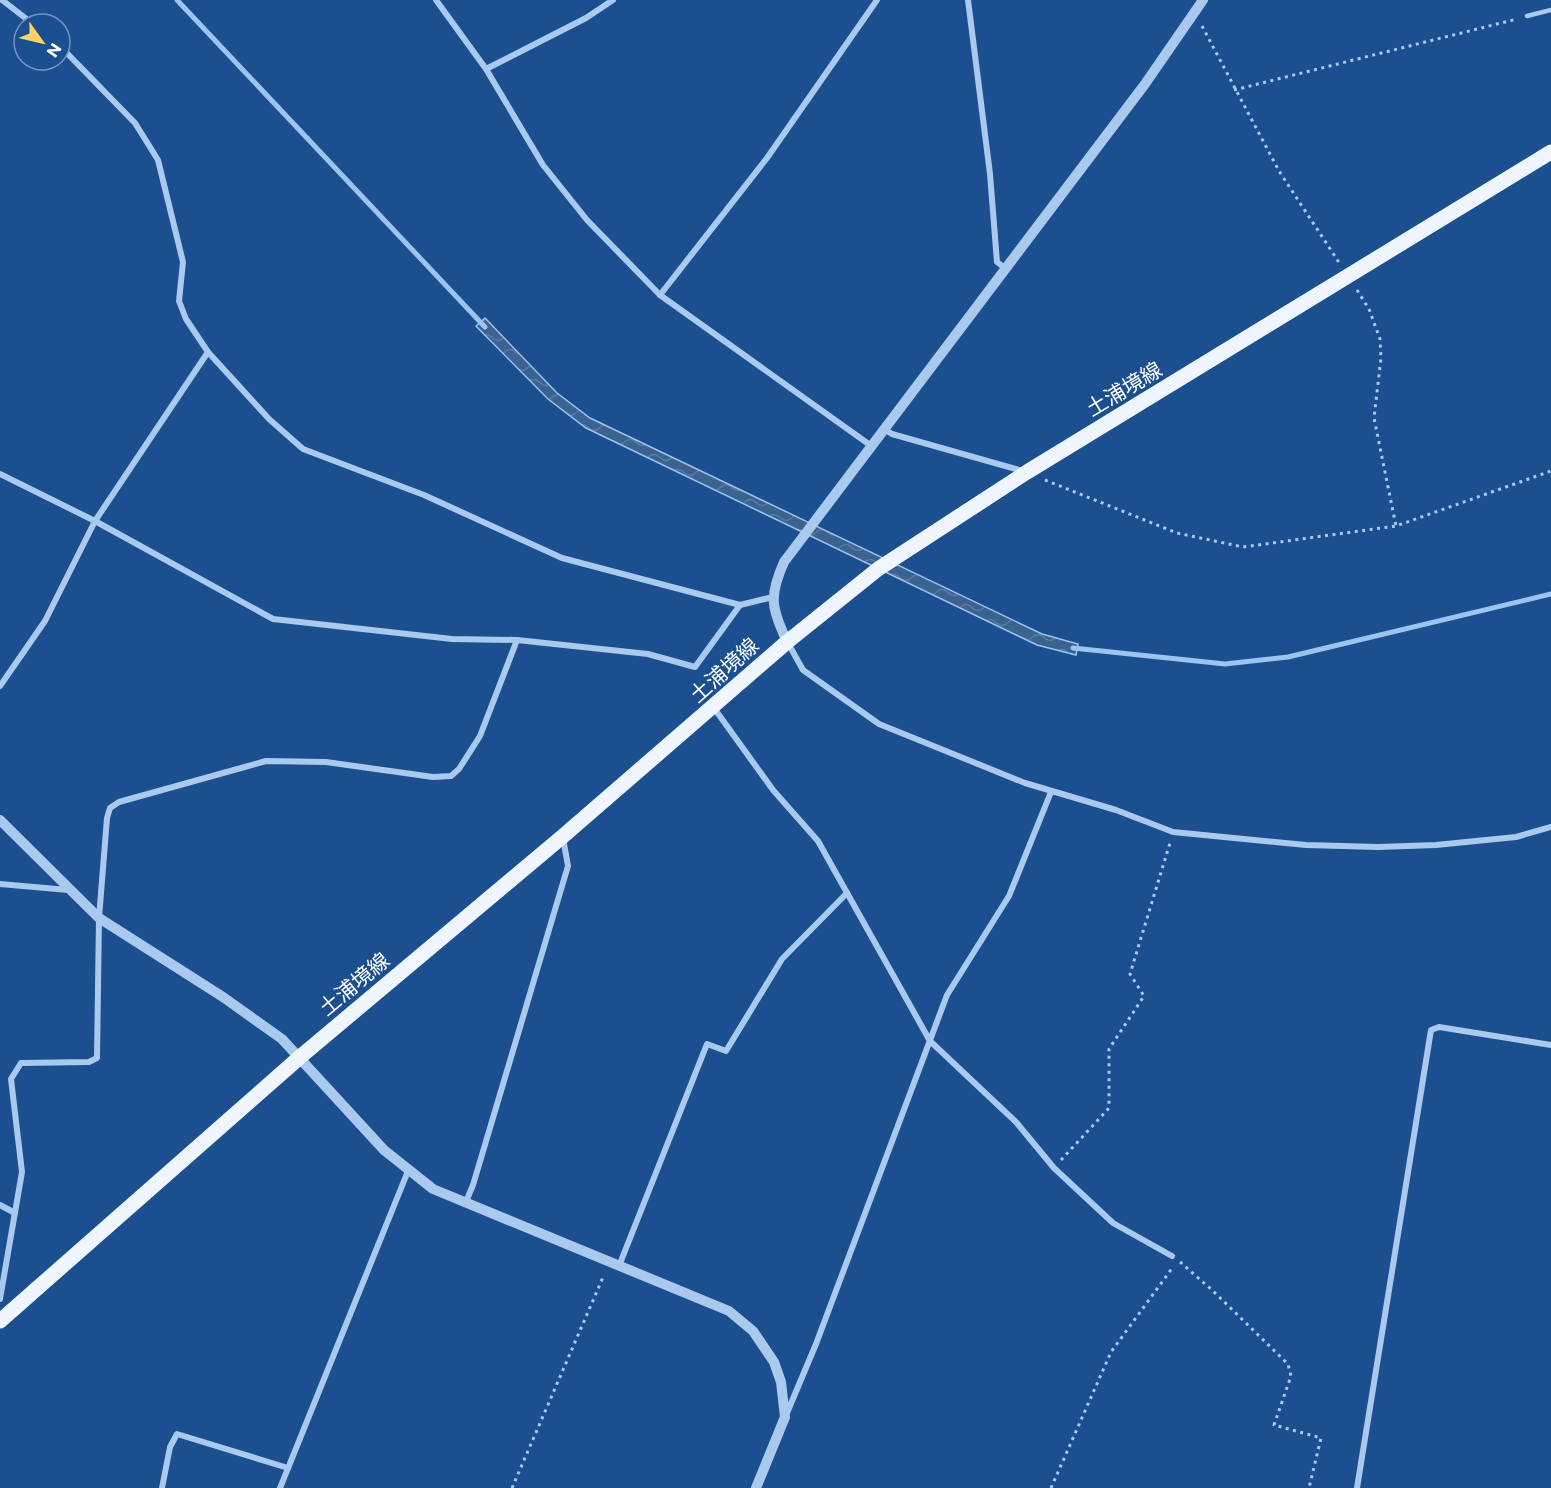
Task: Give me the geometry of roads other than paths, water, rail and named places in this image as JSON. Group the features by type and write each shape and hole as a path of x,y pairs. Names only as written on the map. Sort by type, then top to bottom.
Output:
{"main road":[{"name":"土浦境線","path":"2,1314 300,1057 714,708 787,642 878,569 1027,472 1551,152"}],"street":[{"path":"2,0 18,12"},
{"path":"436,0 486,69 543,165 587,220 660,295 870,445"},
{"path":"486,69 586,18 613,0"},
{"path":"660,295 767,158 878,0"},
{"path":"968,0 990,174 997,262 1006,269"},
{"path":"1203,0 1145,84 870,445 784,562 775,582 773,597 787,642 803,670 879,724 1051,792 1116,810 1173,832 1295,845 1378,847 1436,845 1516,837 1551,827"},
{"path":"72,58 135,123 158,160 183,261 179,301 186,319 208,352 269,419 303,449 424,495 562,558 740,605 773,597"},
{"path":"0,686 45,621 95,521 208,352"},
{"path":"883,428 892,434 1027,472"},
{"path":"0,474 95,521 273,619 452,639 517,640 648,654 695,667 740,605"},
{"path":"0,1299 22,1172 11,1079 21,1064 89,1062 97,1058 99,918 107,818 110,808 119,802 266,761 326,762 433,777 451,776 459,769 480,736 517,640"},
{"path":"714,708 773,790 818,840 930,1041 1016,1122 1054,1168 1113,1223 1172,1256"},
{"path":"756,1488 816,1344 947,994 1010,897 1051,792"},
{"path":"0,820 99,918 250,1015 300,1057 384,1150 433,1189 729,1311 753,1331 778,1372 785,1417"},
{"path":"465,1204 477,1174 568,866 562,837"},
{"path":"0,884 69,890"},
{"path":"614,1264 707,1044 726,1051 782,959 847,893"},
{"path":"1357,1488 1431,1030 1439,1027 1551,1045"},
{"path":"280,1488 408,1171"},
{"path":"0,1205 15,1213"},
{"path":"162,1488 170,1448 177,1434 288,1468"}],"lane":[{"path":"1527,16 1551,10"}],"water":[{"path":"485,318 557,393 590,418 1042,634 1078,644 1076,655 1037,645 586,428 548,399 476,326"}],"waterway":[{"path":"177,0 485,327"},
{"path":"1073,648 1225,664 1288,657 1551,594"}]}
